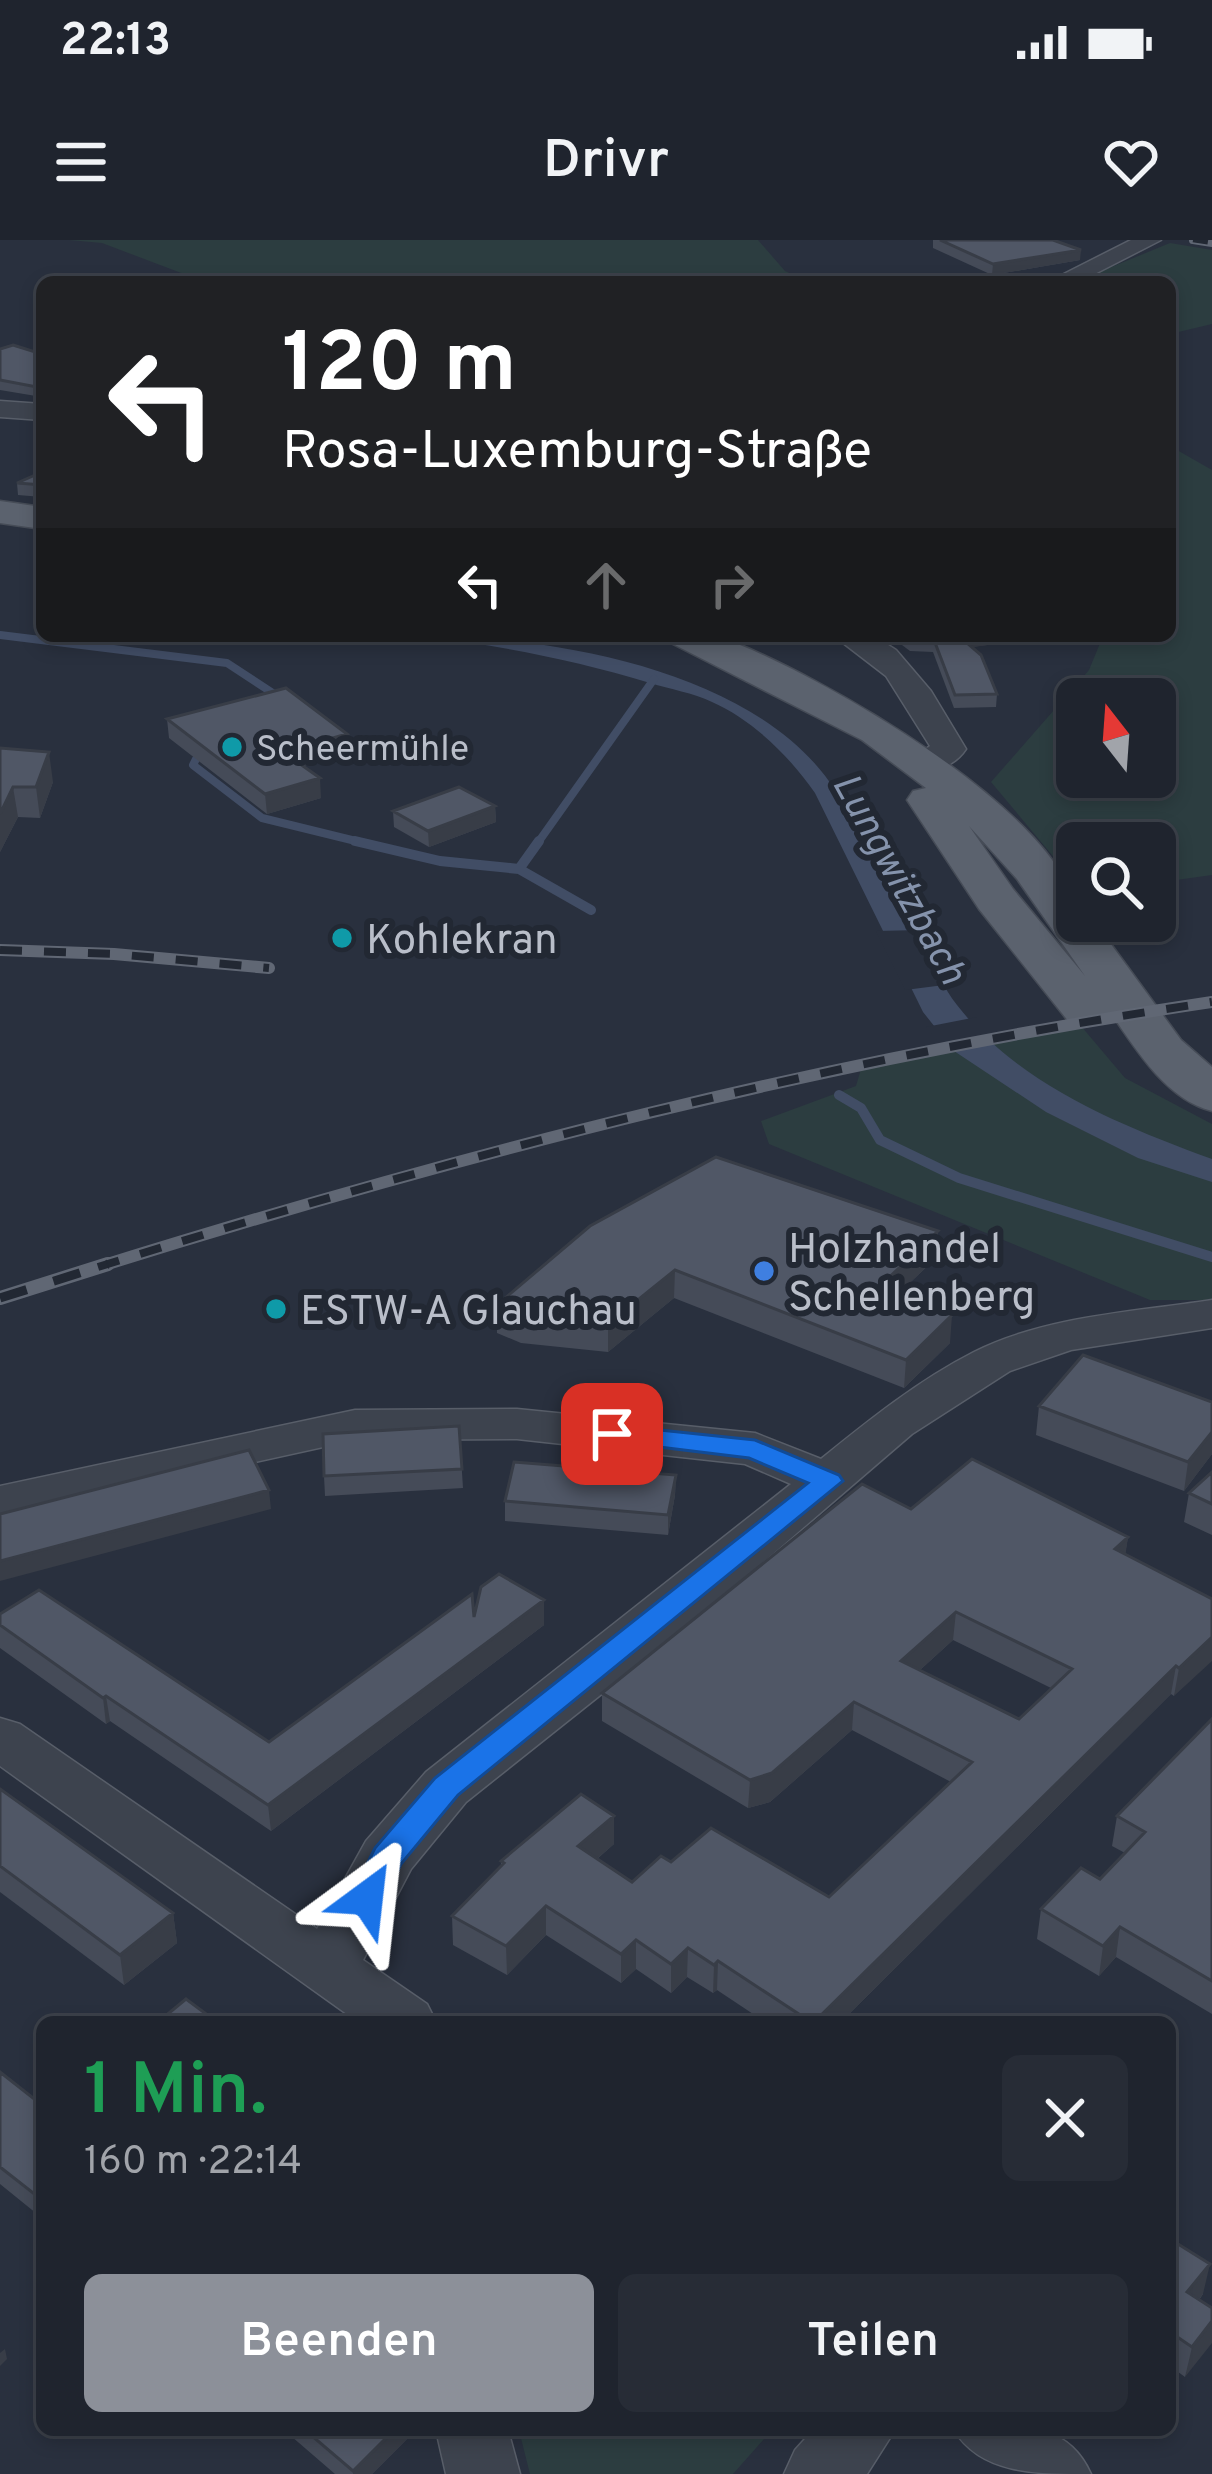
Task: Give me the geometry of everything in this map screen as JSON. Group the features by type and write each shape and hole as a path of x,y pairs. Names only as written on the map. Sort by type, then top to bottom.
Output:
{"main road":[{"path":"0,512 36,517"},
{"path":"699,642 824,702 926,762 969,799 1033,868 1119,994 1199,1089"},
{"path":"824,702 917,786 1076,1001 1199,1089"}],"street":[{"path":"1073,276 1150,240"},
{"path":"0,409 36,412"},
{"path":"863,642 883,651 915,689 949,749 926,762"},
{"path":"317,1964 347,1938 387,1857 446,1786 895,1424 993,1361 1062,1337 1212,1314"},
{"path":"0,1502 355,1425 517,1424 755,1449 829,1481"},
{"path":"0,1738 396,2016"},
{"path":"474,2436 483,2474"},
{"path":"821,2474 854,2436"},
{"path":"999,2436 1054,2474"}],"shaded area":[{"path":"69,240 758,240 785,271 795,276 189,276 102,243"},
{"path":"1170,243 1212,250 1212,324 1176,333 1176,276 1090,276"},
{"path":"1176,449 1212,470 1212,875 1176,880 1176,822 1056,822 1056,860 991,782 1056,708 1056,798 1176,798 1176,678 1082,678 1101,642 1176,642"},
{"path":"1081,1026 1125,1078 1212,1124 1212,1300 1150,1300 769,1144 761,1121 856,1086 861,1069"},
{"path":"520,2436 767,2436 733,2474 530,2474"}],"water":[{"path":"463,642 532,643 650,668 706,689 757,716 801,749 835,790 948,992 982,1033 1010,1058 1073,1099 1212,1159 1212,1182 1138,1158 1046,1112 954,1051 923,1012 815,793 756,729 697,696"}],"pier":[{"path":"921,930 952,984 905,990 876,931"},
{"path":"977,1017 1002,1041 947,1052 926,1027"}],"building":[{"path":"940,240 1053,240 1081,250 993,264"},
{"path":"13,345 36,352 36,387 0,380 0,349"},
{"path":"36,475 36,485 17,483"},
{"path":"935,642 966,642 981,655 997,694 955,695"},
{"path":"286,688 347,734 283,752 320,778 265,794 167,719"},
{"path":"0,748 49,752 36,787 13,787 0,814"},
{"path":"459,787 495,806 428,831 393,811"},
{"path":"716,1157 938,1231 879,1287 952,1315 906,1360 675,1270 608,1324 520,1316 497,1305 590,1226"},
{"path":"1083,1355 1212,1402 1212,1432 1188,1462 1039,1406"},
{"path":"459,1426 462,1469 324,1476 323,1434"},
{"path":"249,1450 269,1490 0,1561 0,1514"},
{"path":"972,1459 1128,1537 1115,1549 1212,1599 1212,1637 1176,1666 820,2016 802,2016 718,1961 714,1965 688,1948 671,1964 636,1940 621,1954 546,1906 506,1946 452,1916 504,1863 501,1861 581,1794 614,1816 578,1846 632,1882 661,1856 671,1862 711,1828 829,1897 972,1762 854,1702 772,1773 750,1780 602,1693 862,1484 911,1509","holes":["956,1612 1072,1669 1019,1719 901,1661"]},
{"path":"514,1462 676,1475 668,1515 505,1501"},
{"path":"1212,1472 1212,1504 1189,1493"},
{"path":"499,1574 544,1600 268,1805 0,1625 0,1614 39,1590 269,1742 472,1594 474,1617 481,1587"},
{"path":"1212,1719 1212,1981 1120,1927 1103,1946 1041,1909 1081,1868 1100,1879 1145,1832 1117,1816"},
{"path":"0,1789 173,1913 120,1955 0,1866"},
{"path":"186,1999 209,2016 165,2016"},
{"path":"0,2072 36,2100 36,2195 0,2167"},
{"path":"1176,2243 1210,2264 1187,2292 1212,2308 1212,2321 1192,2347 1176,2336"},
{"path":"312,2436 388,2436 353,2471"}],"waterway":[{"path":"0,635 36,639"},
{"path":"57,642 227,663 285,701"},
{"path":"537,844 654,679"},
{"path":"196,759 193,765 262,818 368,844"},
{"path":"355,841 440,861 519,869"},
{"path":"519,869 539,841"},
{"path":"519,869 591,910"},
{"path":"839,1095 861,1108 880,1140 959,1178 1212,1257"}],"railway":[{"path":"1193,240 1212,243"},
{"path":"0,950 114,954 269,968"},
{"path":"98,1267 373,1185 650,1113 929,1051 1212,1002"},
{"path":"0,1298 108,1264"}],"place":[{"name":"Scheermühle","path":"232,747"},
{"name":"Kohlekran","path":"342,938"},
{"name":"Holzhandel Schellenberg","path":"764,1271"},
{"name":"ESTW-A Glauchau","path":"276,1309"}],"route":[{"path":"367,1898 387,1857 446,1786 829,1481 755,1449 612,1434"}],"water label":[{"name":"Lungwitzbach","path":"901,878"}]}
